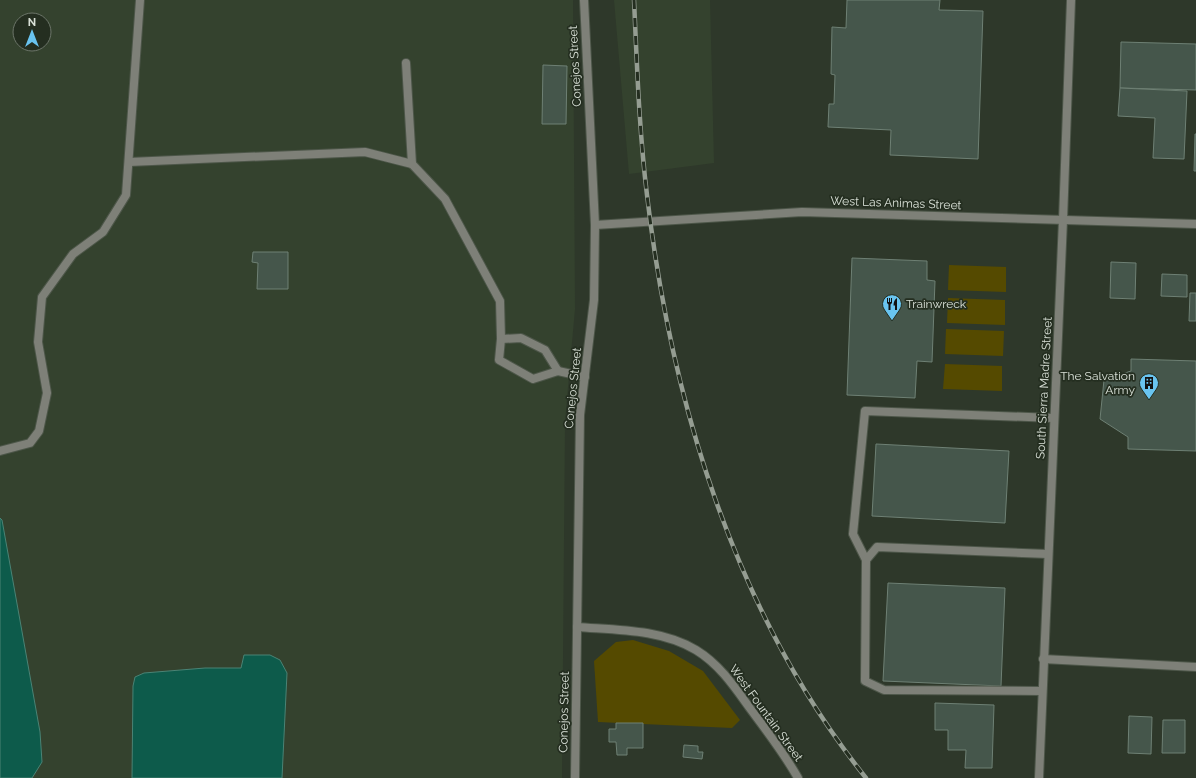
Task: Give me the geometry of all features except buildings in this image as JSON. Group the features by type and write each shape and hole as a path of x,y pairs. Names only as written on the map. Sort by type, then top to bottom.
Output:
{"street":[{"path":"0,451 30,443 39,431 47,393 38,342 42,297 73,254 103,232 126,195 140,0"},
{"name":"Conejos Street","path":"575,778 580,415 594,300 595,225 584,0"},
{"name":"South Sierra Madre Street","path":"1039,778 1071,0"},
{"path":"406,63 412,164"},
{"path":"129,162 365,152 412,164 445,199 500,301 501,339 499,360 533,379 558,371 585,377"},
{"name":"West Las Animas Street","path":"595,225 802,212 1196,224"},
{"path":"501,339 521,338 545,350 558,371"},
{"path":"1042,691 884,690 865,681 866,560 853,534 865,411 1054,418"},
{"path":"866,560 877,547 1048,554"},
{"name":"West Fountain Street","path":"577,627 641,632 672,640 695,650 718,667 726,676 765,728 798,778"},
{"path":"1043,659 1196,667"}],"shaded area":[{"path":"0,0 573,0 575,309 565,421 562,778 0,778"},
{"path":"614,0 710,0 714,163 629,174"},
{"path":"949,265 1006,267 1006,292 948,290"},
{"path":"948,298 1005,300 1005,325 947,323"},
{"path":"946,329 1004,331 1003,356 945,354"},
{"path":"945,364 1002,366 1002,391 943,389"},
{"path":"633,640 669,651 703,671 740,720 732,728 598,722 594,661 616,642"}],"water":[{"path":"0,518 2,520 40,732 42,762 32,778 0,778"},
{"path":"244,655 270,655 280,660 287,673 282,778 132,778 133,686 135,677 144,673 205,668 241,668"}],"railway":[{"path":"634,0 640,122 647,195 658,272 673,350 692,427 716,502 745,576 780,647 820,714 866,778"}],"place":[{"name":"Trainwreck","path":"892,321"},
{"name":"The Salvation Army","path":"1149,400"}]}
